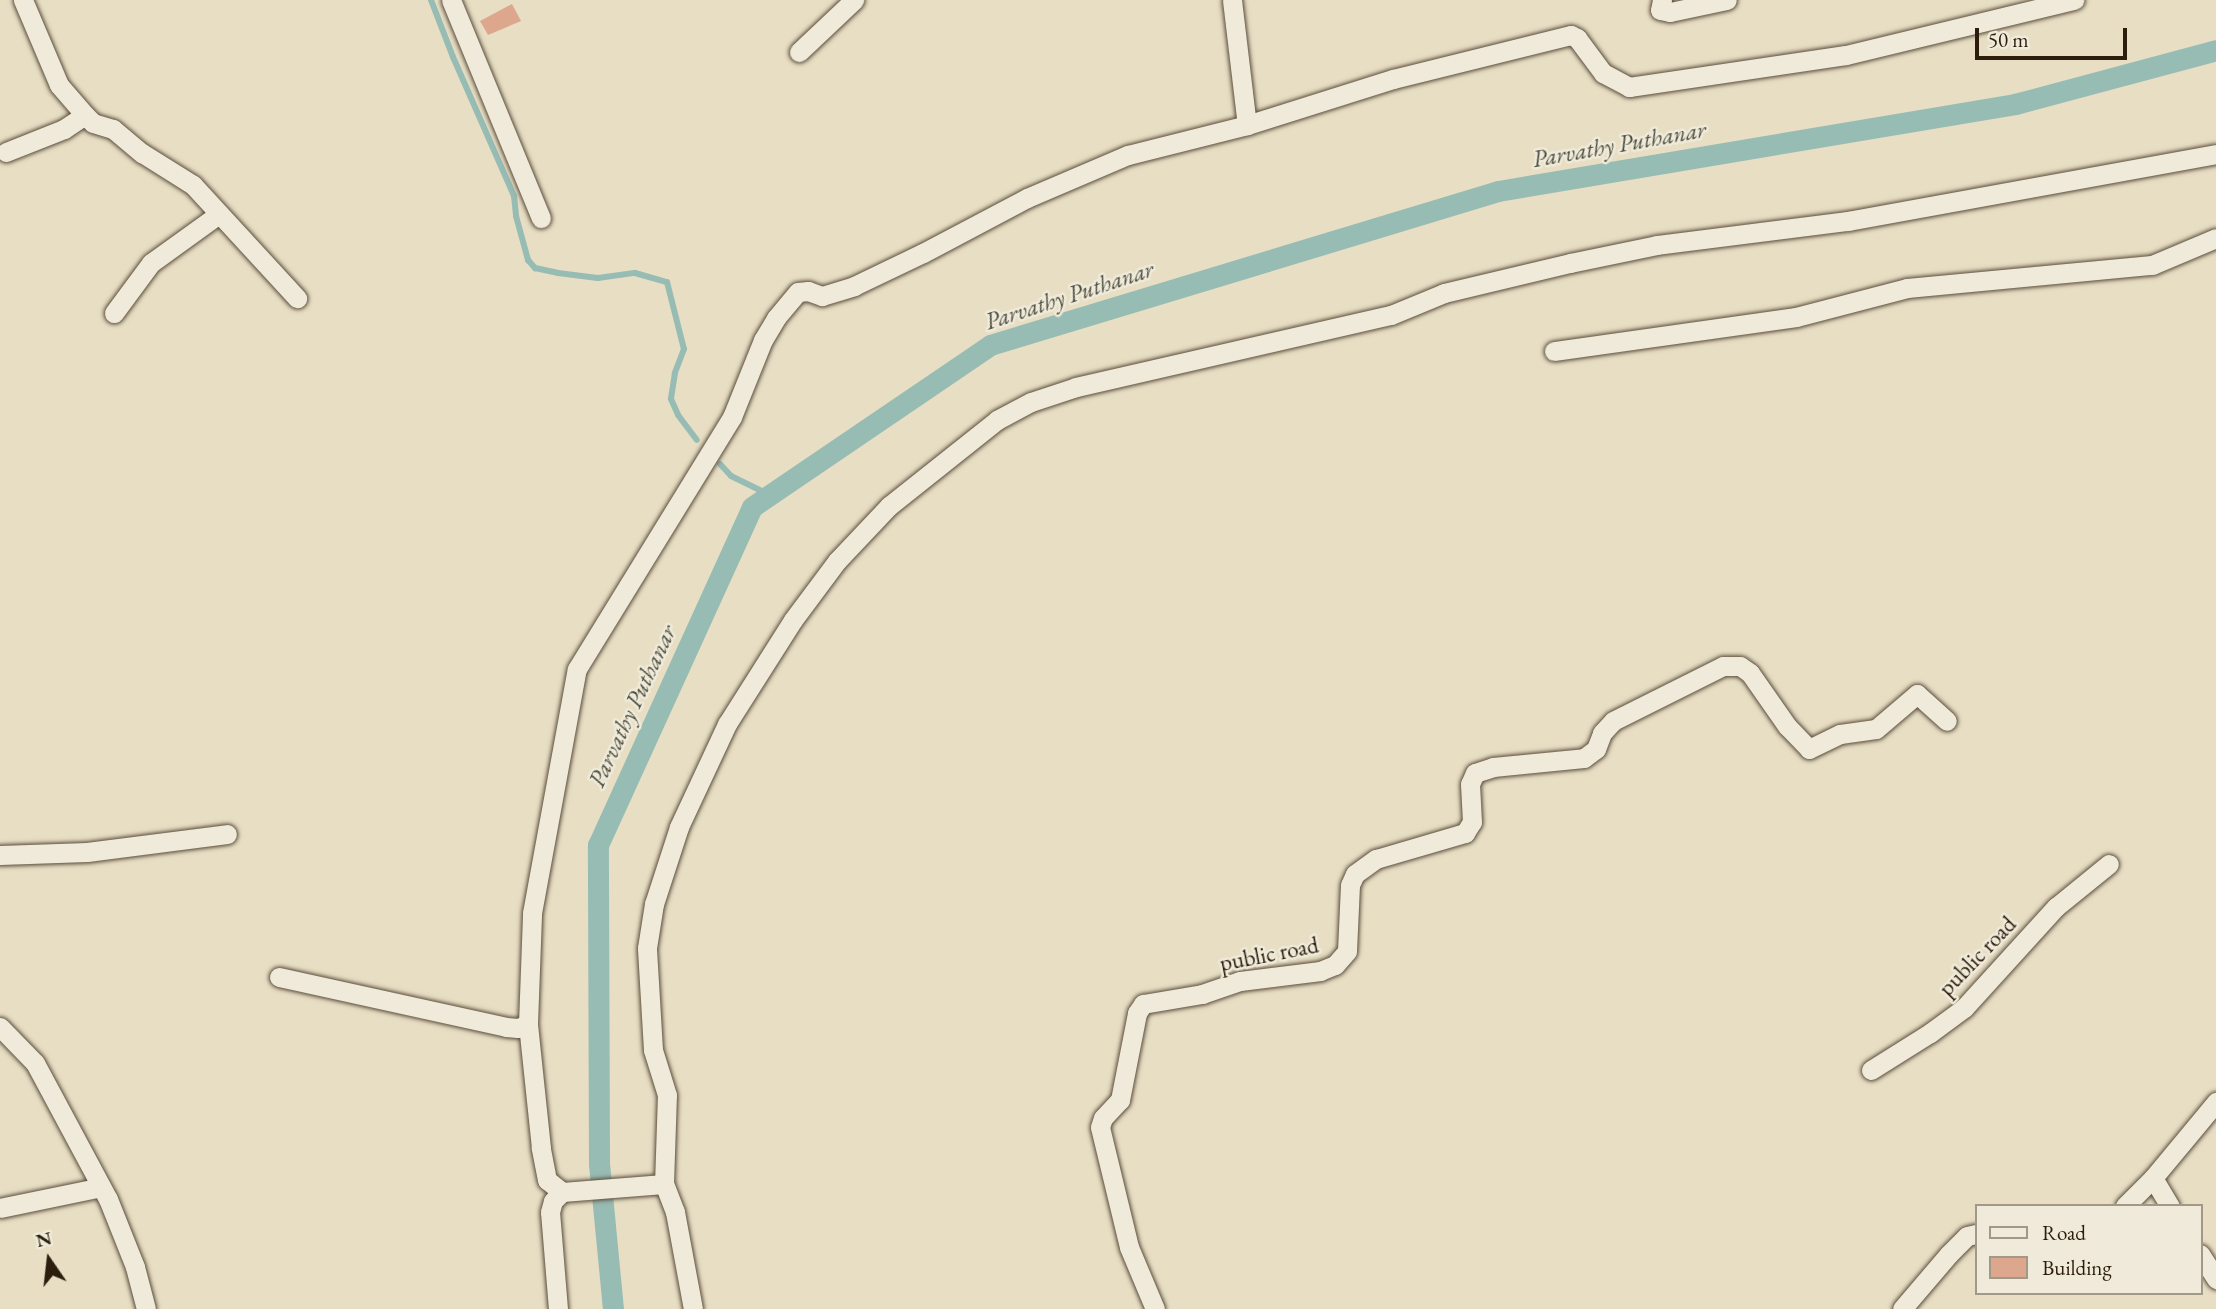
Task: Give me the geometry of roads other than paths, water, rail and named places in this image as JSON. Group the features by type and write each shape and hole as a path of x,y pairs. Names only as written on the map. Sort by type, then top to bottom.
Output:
{"street":[{"path":"23,0 59,85 85,115 93,123 113,129 142,153 175,171 199,191 297,298"},
{"path":"451,0 541,218"},
{"path":"799,52 854,0"},
{"path":"1232,0 1247,125"},
{"path":"1662,0 1660,9 1675,12 1727,0"},
{"path":"562,1192 547,1180 528,1024 532,914 577,669 732,417 763,340 776,318 798,292 808,291 822,296 854,286 1093,167 1247,125 1393,79 1571,35 1577,38 1603,73 1629,87 1846,55 2074,0"},
{"path":"6,152 64,129 85,115"},
{"path":"693,1309 675,1212 655,1184 667,1095 653,1050 647,948 654,904 684,817 727,724 793,620 837,561 889,506 997,420 1031,402 1076,387 1391,316 1444,293 1570,263 1657,245 1848,222 2216,154"},
{"path":"114,313 151,263 219,214"},
{"path":"1554,351 1796,317 1907,288 2152,265 2216,238"},
{"name":"public road","path":"1155,1309 1129,1247 1100,1127 1103,1118 1120,1100 1137,1013 1143,1004 1202,994 1240,981 1320,971 1335,965 1347,950 1350,885 1355,874 1376,859 1465,833 1472,822 1470,784 1475,773 1493,767 1588,757 1597,749 1602,733 1613,720 1723,666 1740,666 1751,673 1787,726 1809,749 1840,734 1876,729 1917,694 1947,721"},
{"path":"0,855 74,853 227,834"},
{"name":"public road","path":"1871,1070 1930,1034 1964,1008 2056,907 2109,864"},
{"path":"279,977 506,1027 518,1028 528,1024"},
{"path":"0,1027 35,1063 101,1187 135,1267 146,1309"},
{"path":"2127,1204 2153,1178 2216,1102"},
{"path":"2153,1178 2169,1204"},
{"path":"558,1309 550,1212 553,1201 562,1192 655,1184"},
{"path":"0,1208 101,1187"},
{"path":"1902,1309 1949,1254 1967,1236 1974,1234"},
{"path":"2202,1257 2216,1279"}],"waterway":[{"path":"431,0 514,196 516,216 528,260 535,268 558,273 598,278 635,273 667,282 684,349 675,373 671,399 678,415 697,440"},
{"name":"Parvathy Puthanar","path":"613,1309 599,1164 598,845 752,507 990,345 1498,191 2015,104 2216,50"},
{"path":"720,464 731,476 770,495"}]}
